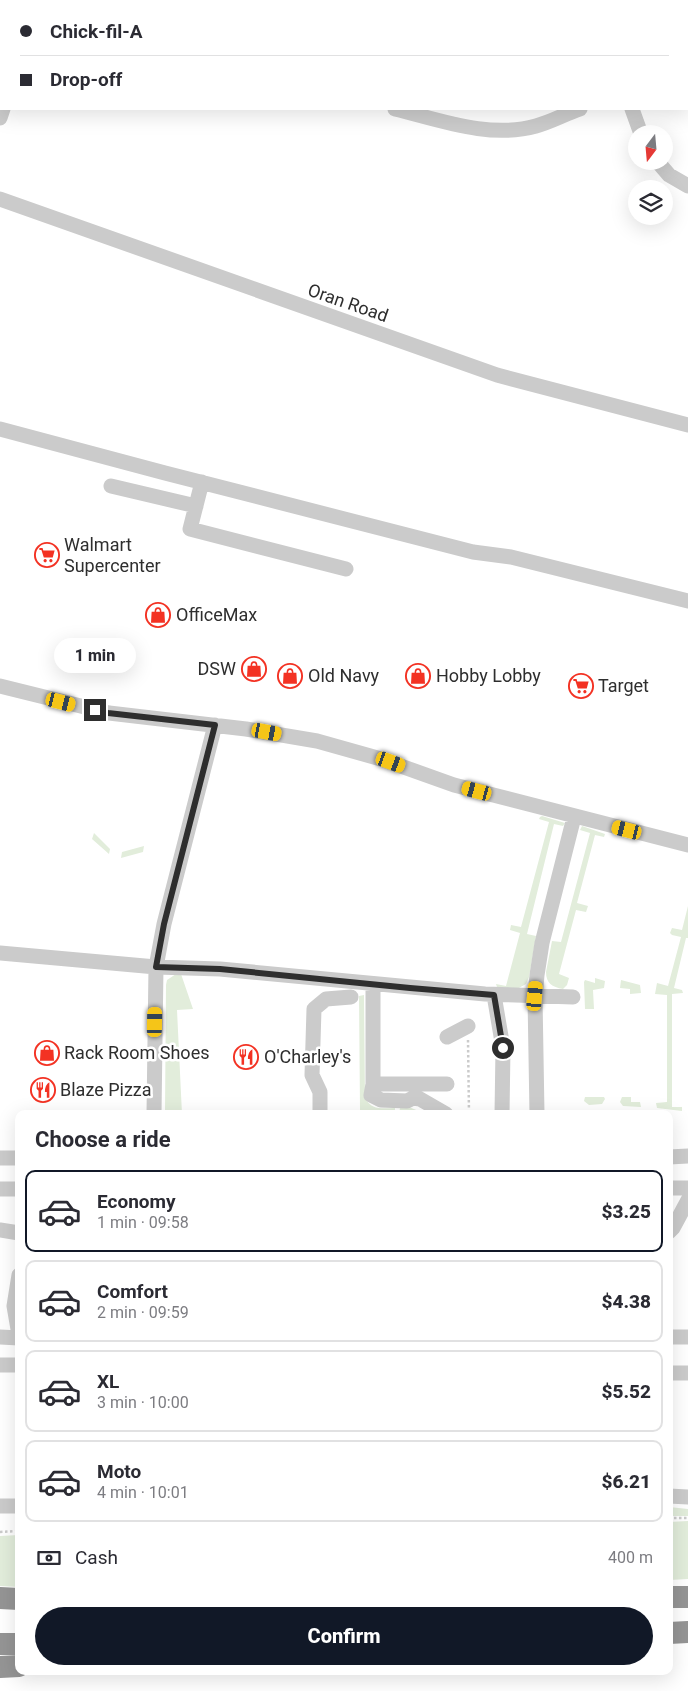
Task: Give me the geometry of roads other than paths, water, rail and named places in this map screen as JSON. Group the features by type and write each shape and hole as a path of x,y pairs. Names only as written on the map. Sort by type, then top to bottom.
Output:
{"highway":[{"path":"673,1597 688,1597"},
{"path":"0,1598 15,1599"},
{"path":"0,1611 15,1610"},
{"path":"673,1633 688,1632"},
{"path":"0,1644 15,1644"},
{"path":"0,1667 15,1666"}],"street":[{"path":"399,110 462,125 503,131 536,126 577,110"},
{"path":"632,110 637,125"},
{"path":"665,170 669,175 688,186"},
{"name":"Oran Road","path":"0,199 497,375 688,425"},
{"path":"0,429 473,552 511,557 688,601"},
{"path":"202,482 190,530 346,569"},
{"path":"111,486 196,506"},
{"path":"0,686 108,713 267,732 334,745 381,759 454,785 688,845"},
{"path":"154,1110 156,967 164,924 215,725"},
{"path":"536,1110 535,996 542,943 574,817"},
{"path":"0,953 156,967 220,969 494,995 573,997"},
{"path":"372,984 373,1084 371,1094 378,1100 420,1099 439,1110"},
{"path":"494,995 503,1048 502,1110"},
{"path":"320,1110 320,1092 312,1075 314,1009 326,999 351,997"},
{"path":"447,1037 468,1026"},
{"path":"373,1084 447,1084"},
{"path":"407,1100 424,1110"},
{"path":"673,1156 688,1156"},
{"path":"0,1158 15,1158"},
{"path":"673,1188 688,1188"},
{"path":"0,1189 15,1189"},
{"path":"675,1226 688,1200"},
{"path":"0,1230 15,1232"},
{"path":"15,1290 11,1305 15,1320"},
{"path":"0,1336 15,1338"},
{"path":"673,1337 688,1337"},
{"path":"0,1365 15,1365"},
{"path":"673,1373 688,1373"},
{"path":"673,1496 688,1497"},
{"path":"0,1506 15,1506"}],"place":[{"name":"Walmart Supercenter","path":"47,555"},
{"name":"OfficeMax","path":"158,615"},
{"name":"DSW","path":"254,669"},
{"name":"Old Navy","path":"290,676"},
{"name":"Hobby Lobby","path":"418,676"},
{"name":"Target","path":"581,686"},
{"name":"Rack Room Shoes","path":"47,1053"},
{"name":"O'Charley's","path":"246,1057"},
{"name":"Blaze Pizza","path":"43,1090"}]}
